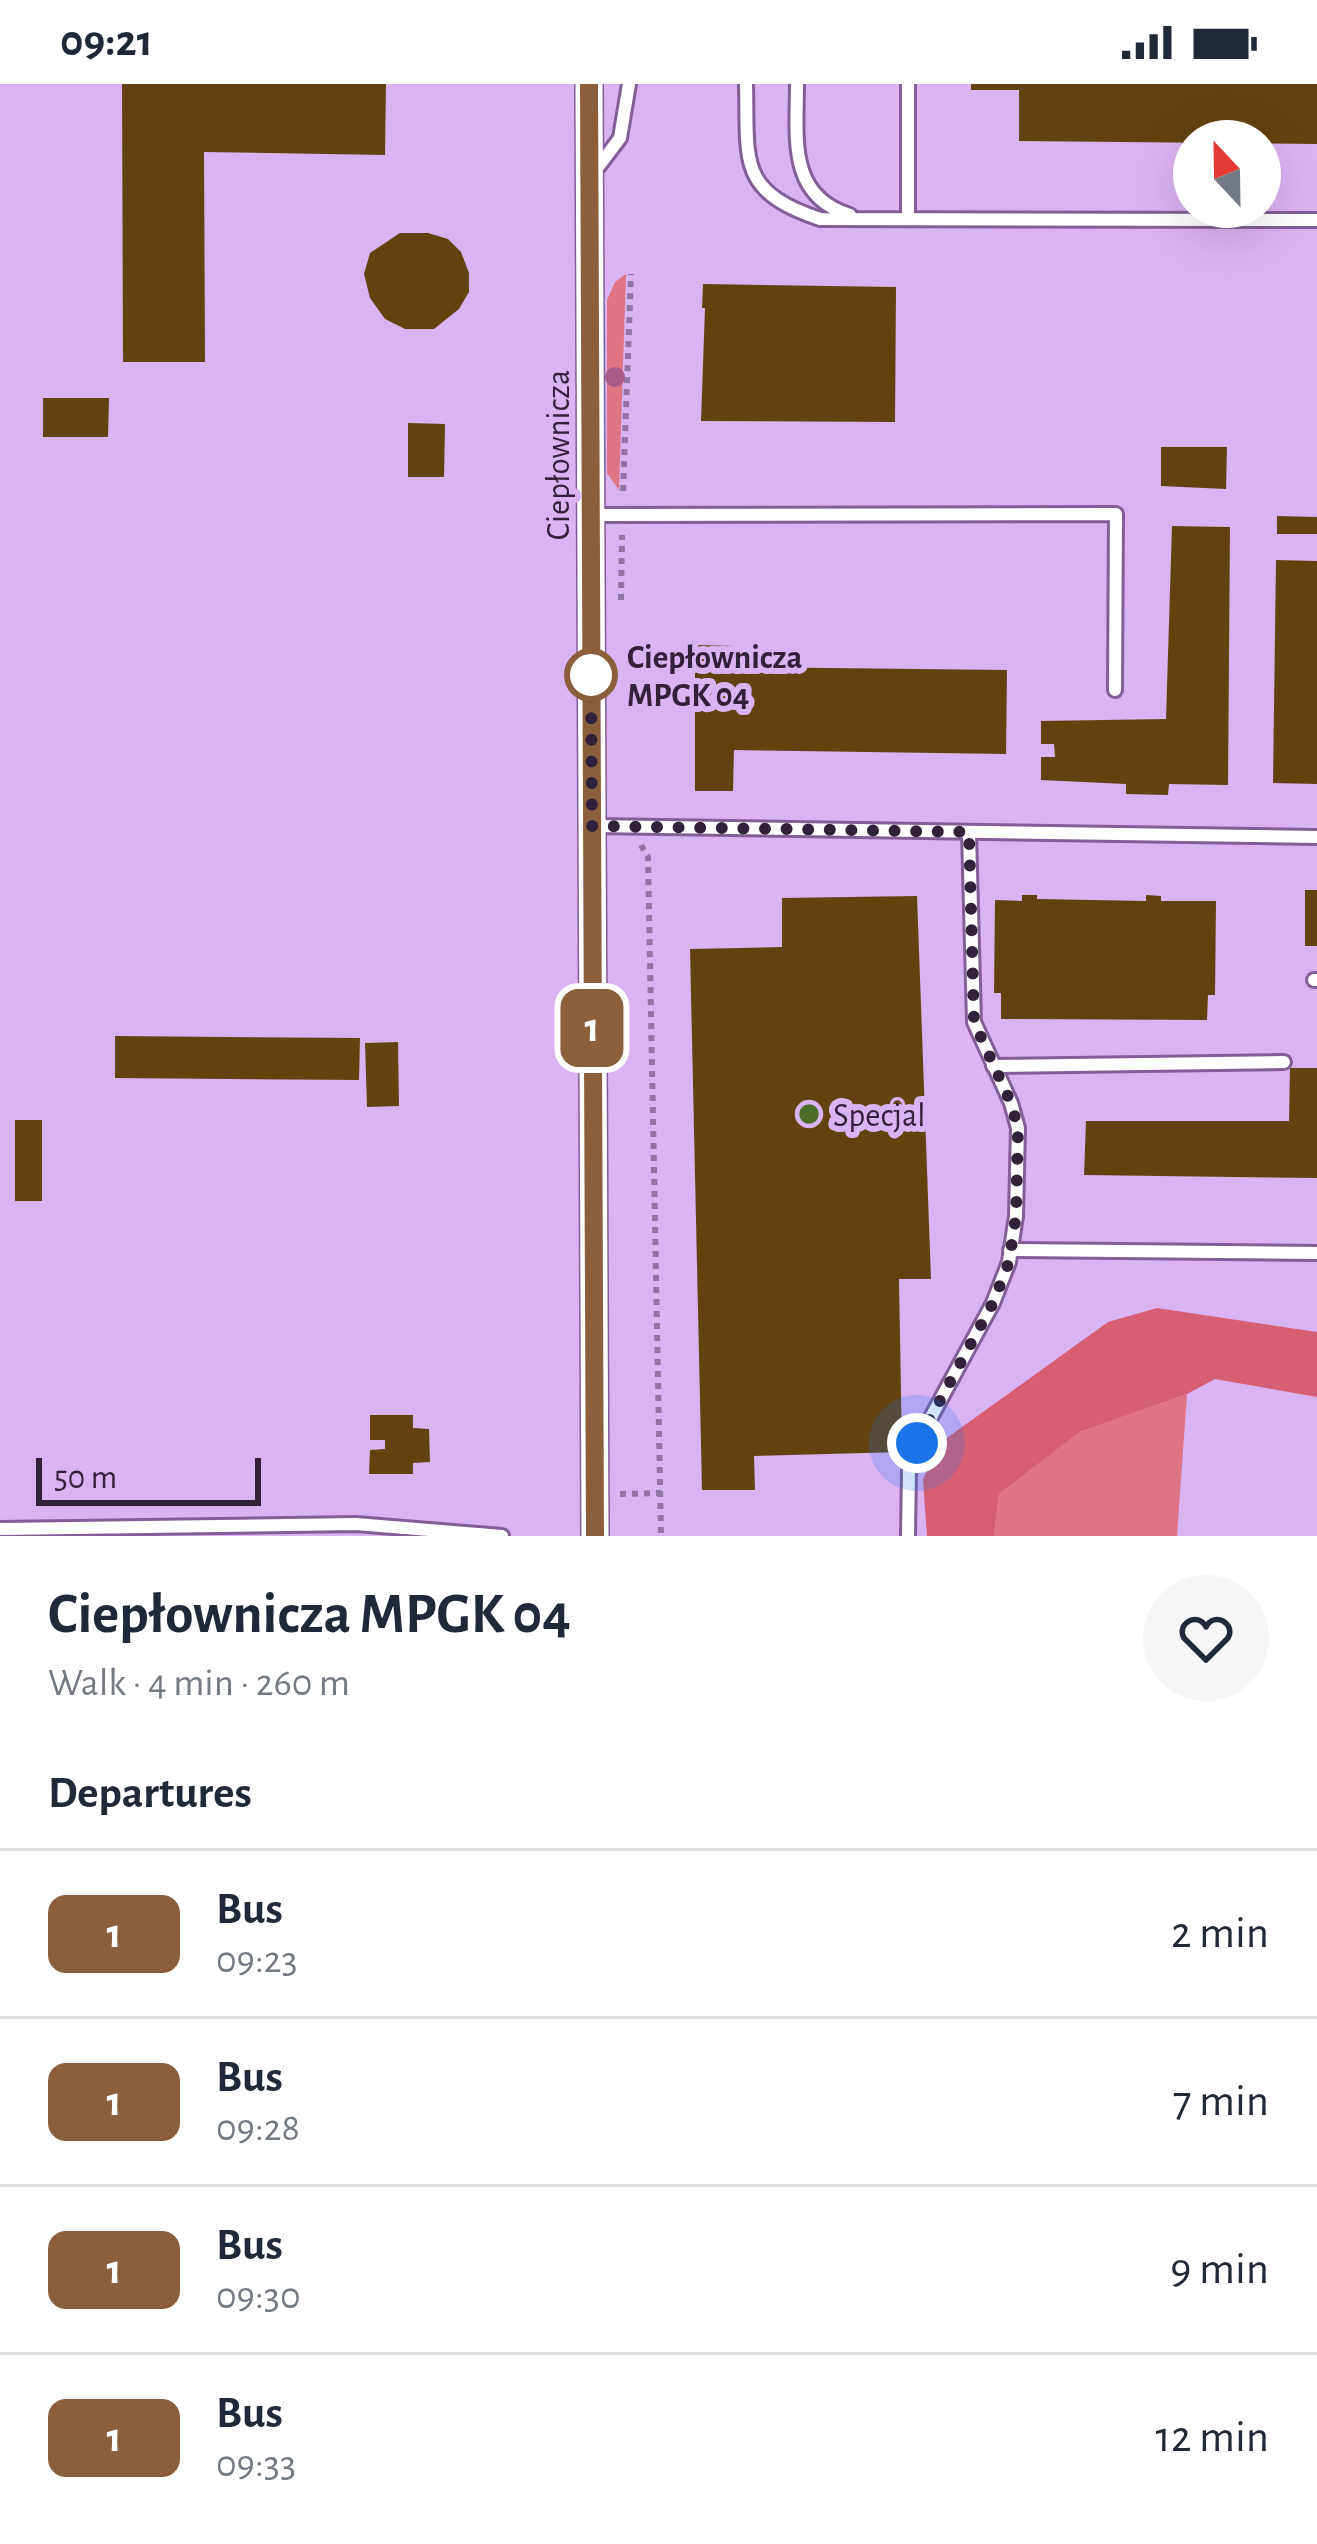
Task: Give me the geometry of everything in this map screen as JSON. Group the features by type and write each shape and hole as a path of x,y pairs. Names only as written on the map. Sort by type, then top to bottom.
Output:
{"street":[{"name":"Ciepłownicza","path":"589,84 595,1536"}],"lane":[{"path":"589,179 620,138 629,84"},
{"path":"746,84 747,154 754,177 767,195 820,219 1317,220"},
{"path":"797,84 800,172 833,210 863,219"},
{"path":"908,84 908,219"},
{"path":"591,515 1116,514 1115,690"},
{"path":"592,826 1317,837"},
{"path":"908,1536 909,1470 917,1443 993,1303 1016,1216 1018,1128 974,1022 969,832"},
{"path":"993,1066 1284,1063"},
{"path":"1010,1250 1317,1252"},
{"path":"0,1529 356,1530 502,1536"}],"path":[{"path":"623,491 631,274"},
{"path":"639,842 648,856 662,1536"},
{"path":"611,1495 661,1493"}],"shaded area":[{"path":"626,274 619,490 607,473 607,300 615,282"},
{"path":"1157,1308 1317,1332 1317,1397 1215,1379 1187,1394 1080,1432 999,1494 994,1536 927,1536 923,1480 937,1445 1108,1322"},
{"path":"1187,1394 1177,1536 994,1536 999,1494 1080,1432"}],"building":[{"path":"122,84 386,84 385,155 204,152 205,362 123,362"},
{"path":"971,84 1317,84 1317,144 1281,144 1281,120 1173,120 1173,143 1019,141 1019,90 971,90"},
{"path":"400,233 448,239 461,252 469,273 469,292 459,309 434,329 405,329 385,319 370,298 364,274 370,253"},
{"path":"703,284 896,287 895,422 701,421"},
{"path":"43,398 109,398 108,437 43,437"},
{"path":"408,423 445,424 444,477 408,477"},
{"path":"1161,447 1227,447 1226,489 1161,486"},
{"path":"1277,516 1317,517 1317,534 1277,534"},
{"path":"1172,526 1230,527 1228,785 1169,784 1168,795 1126,794 1126,784 1041,780 1041,757 1055,757 1054,744 1041,744 1041,721 1166,719"},
{"path":"1276,560 1317,561 1317,784 1273,783"},
{"path":"695,645 735,646 734,667 1007,670 1006,754 734,750 733,791 695,791"},
{"path":"1305,890 1317,890 1317,946 1305,946"},
{"path":"1022,895 1146,901 1146,895 1161,896 1161,901 1216,901 1215,995 1208,995 1207,1020 1001,1019 1001,993 994,993 995,900 1022,901"},
{"name":"Specjal","path":"917,896 931,1279 899,1279 902,1452 754,1456 755,1490 702,1490 690,949 782,947 782,898"},
{"path":"115,1036 360,1038 359,1080 115,1078"},
{"path":"398,1042 399,1106 367,1107 365,1043"},
{"path":"1290,1068 1317,1068 1317,1178 1084,1175 1086,1121 1289,1121"},
{"path":"15,1120 42,1120 42,1201 15,1201"},
{"path":"370,1415 413,1415 413,1428 429,1429 430,1462 413,1463 413,1474 369,1474 370,1450 385,1449 385,1440 370,1440"}],"bus line":[{"name":"1","path":"589,84 595,1536"}],"place":[{"name":"Ciepłownicza MPGK 04","path":"591,675"},
{"name":"Specjal","path":"809,1114"}],"route":[{"path":"591,675 592,826 969,832 974,1022 1018,1128 1016,1216 1009,1262 993,1303 917,1443"}]}
